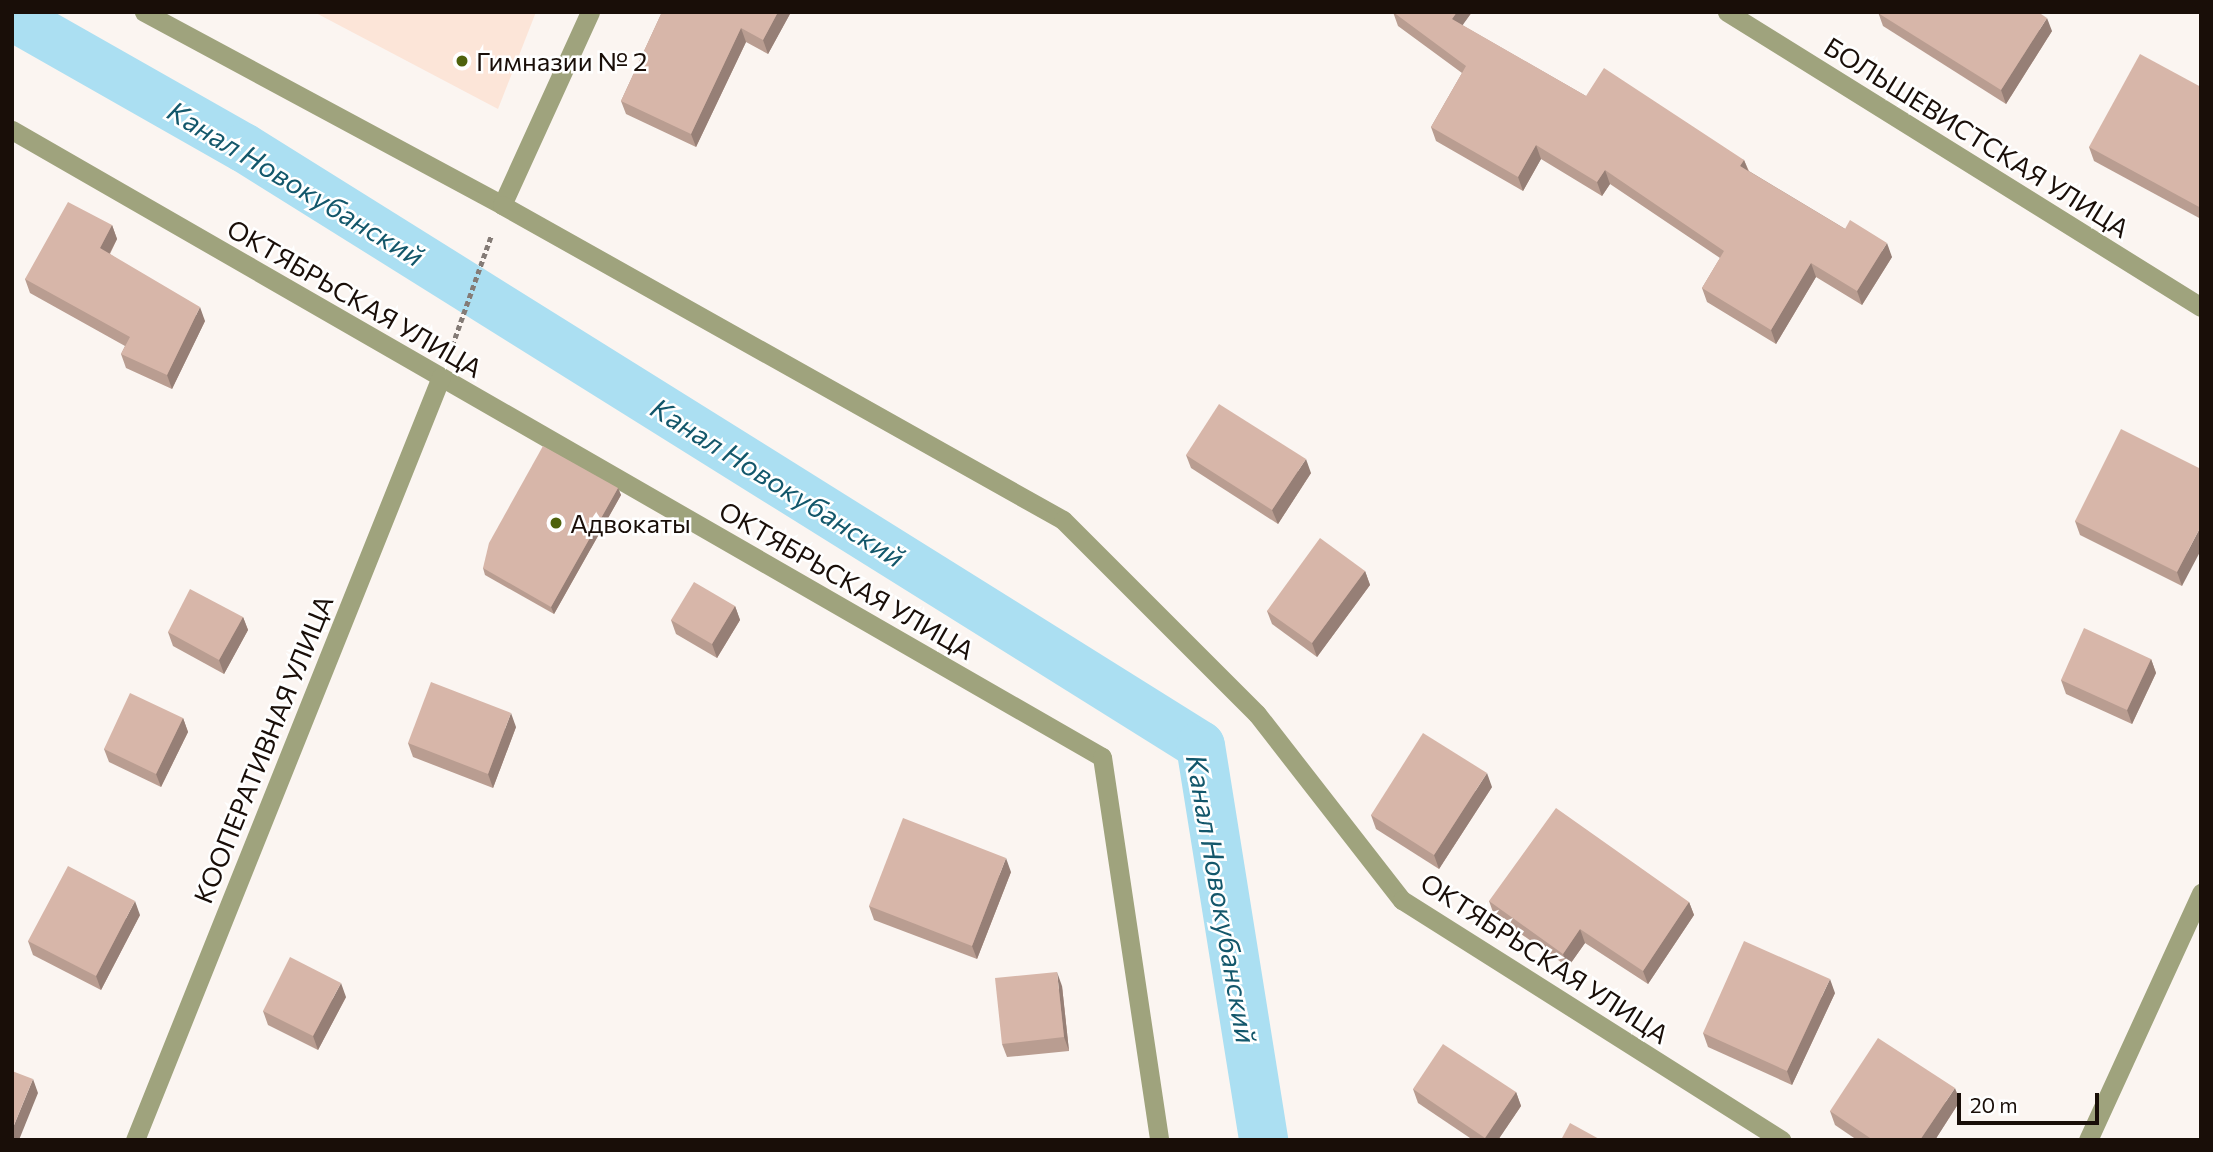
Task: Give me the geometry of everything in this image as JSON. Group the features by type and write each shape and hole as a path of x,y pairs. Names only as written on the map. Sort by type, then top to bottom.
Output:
{"street":[{"name":"ОКТЯБРЬСКАЯ УЛИЦА","path":"144,12 502,205 1063,520 1257,714 1402,900 1781,1140"},
{"path":"502,205 590,12"},
{"name":"БОЛЬШЕВИСТСКАЯ УЛИЦА","path":"1727,12 2201,307"},
{"name":"ОКТЯБРЬСКАЯ УЛИЦА","path":"12,130 1102,757 1158,1140"},
{"name":"КООПЕРАТИВНАЯ УЛИЦА","path":"135,1140 441,377"},
{"path":"2088,1140 2201,892"}],"path":[{"path":"441,377 502,205"}],"shaded area":[{"name":"Гимназии № 2","path":"314,12 536,12 498,109"}],"building":[{"path":"662,12 778,12 763,40 741,28 691,134 621,101"},
{"path":"1393,12 1457,12 1452,19 1586,96 1604,68 1744,160 1740,166 1845,229 1850,220 1887,243 1857,291 1811,263 1771,330 1702,288 1724,251 1605,170 1597,182 1536,145 1518,177 1431,127 1466,66"},
{"path":"2038,12 2047,18 2001,90 1878,13"},
{"path":"2140,54 2201,87 2201,208 2089,147"},
{"path":"68,202 112,225 100,248 200,307 167,375 121,354 130,337 25,279"},
{"path":"1219,404 1306,459 1272,510 1186,455"},
{"path":"2121,429 2201,469 2201,526 2177,572 2075,521"},
{"name":"Адвокаты","path":"543,446 618,488 551,607 483,568 489,543"},
{"path":"1320,538 1365,571 1312,643 1267,611"},
{"path":"694,582 735,606 712,644 671,620"},
{"path":"190,589 243,617 219,660 168,632"},
{"path":"2084,628 2151,659 2127,710 2061,680"},
{"path":"431,682 511,713 488,774 408,743"},
{"path":"130,693 183,718 156,774 104,749"},
{"path":"1423,733 1487,773 1434,855 1371,815"},
{"path":"1556,808 1689,902 1643,971 1580,929 1563,954 1489,901"},
{"path":"903,818 1006,858 972,946 869,906"},
{"path":"68,866 135,901 96,976 28,941"},
{"path":"1744,941 1830,979 1787,1071 1703,1033"},
{"path":"290,957 341,983 313,1036 263,1011"},
{"path":"1057,972 1064,1037 1002,1044 995,978"},
{"path":"1878,1038 1955,1088 1920,1140 1873,1140 1830,1111"},
{"path":"1443,1044 1516,1092 1485,1138 1413,1089"},
{"path":"12,1071 33,1079 12,1130"},
{"path":"1570,1123 1601,1140 1561,1140"}],"waterway":[{"name":"Канал Новокубанский","path":"12,16 243,147 1200,745 1263,1140"}],"place":[{"name":"Гимназии № 2","path":"462,61"},
{"name":"Адвокаты","path":"556,523"}]}
